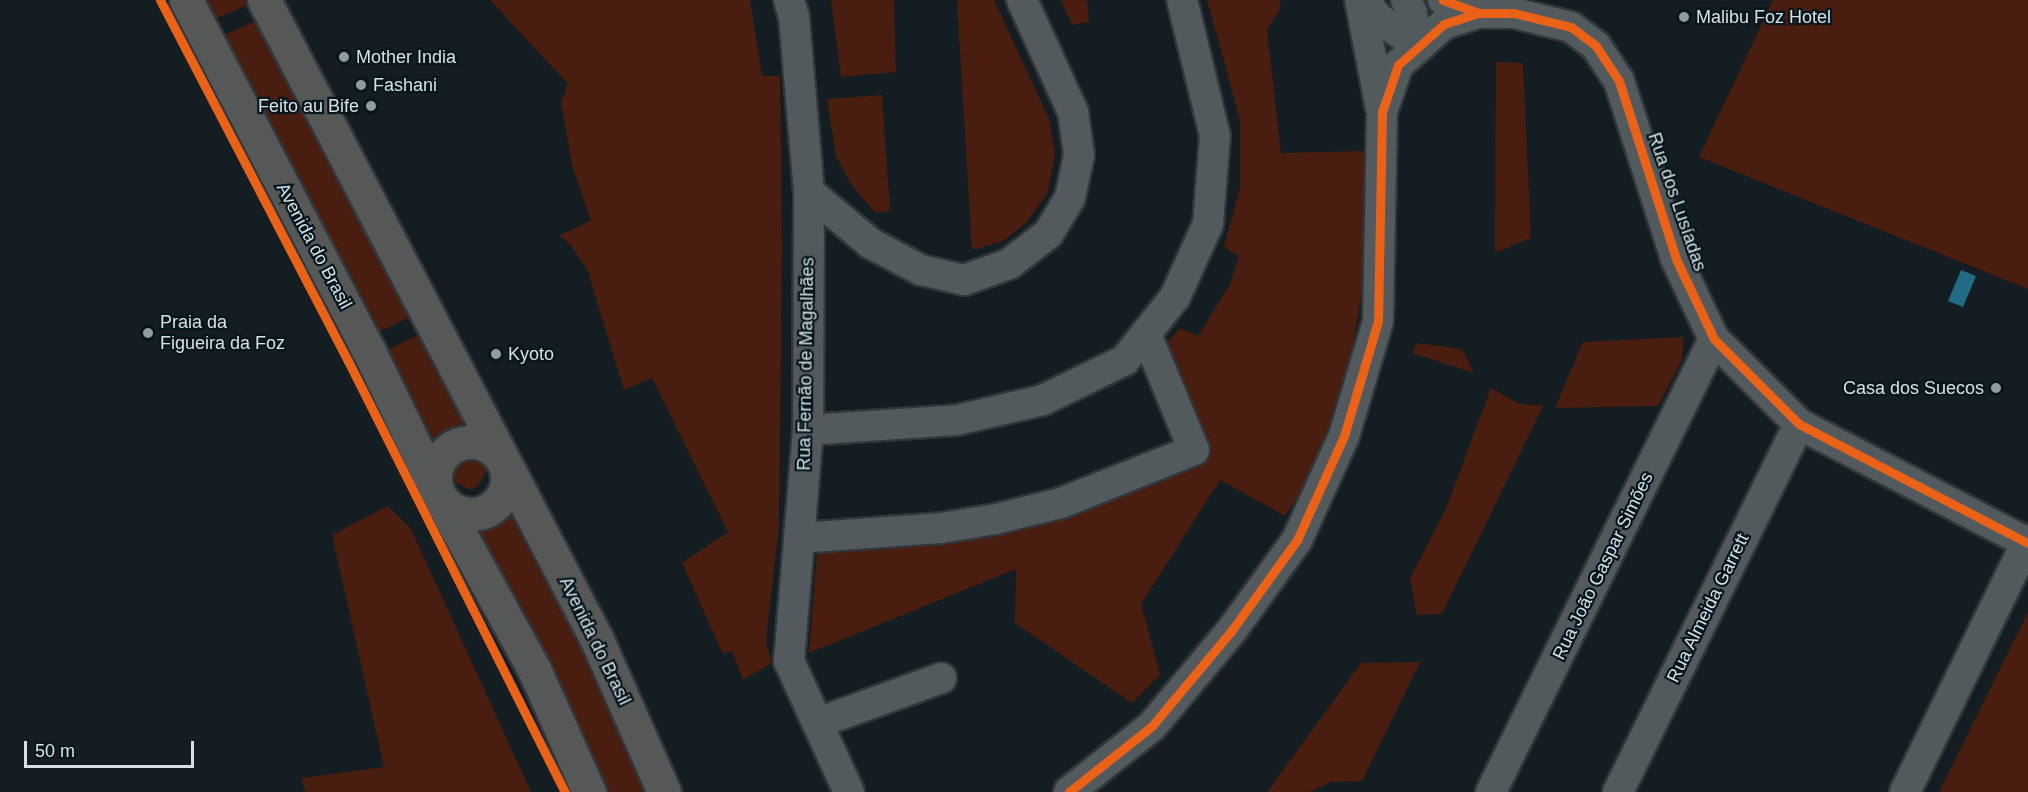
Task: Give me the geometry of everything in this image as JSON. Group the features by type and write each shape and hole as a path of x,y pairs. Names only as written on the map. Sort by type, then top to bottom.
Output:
{"main road":[{"name":"Avenida do Brasil","path":"186,0 368,350 438,494 534,669 589,792"},
{"name":"Avenida do Brasil","path":"264,0 597,640 664,792"},
{"name":"Avenida do Brasil","path":"477,442 489,447 503,461 507,481 504,491 492,508 472,514 461,513 446,504 438,494 435,476 437,465 453,447 477,442"}],"street":[{"name":"Rua Fernão de Magalhães","path":"789,0 794,17 810,192 808,430 789,661 849,792"},
{"path":"810,192 870,243 921,270 964,280 1009,264 1048,234 1070,198 1079,155 1073,112 1022,0"},
{"path":"808,430 957,420 1043,400 1125,360 1175,297 1208,224 1215,136 1182,0"},
{"path":"1362,0 1377,17 1418,46"},
{"path":"1069,792 1152,726 1232,630 1297,540 1344,436 1378,321 1382,112 1362,0"},
{"path":"1406,0 1412,13 1418,46"},
{"name":"Rua dos Lusíadas","path":"1443,0 1478,13 1514,13 1571,27 1596,46 1619,81 1676,259 1714,339 1798,424 2028,542"},
{"path":"1382,112 1398,65 1444,24 1478,13"},
{"path":"799,538 942,528 996,519 1061,503 1194,450 1146,334"},
{"name":"Rua João Gaspar Simões","path":"1491,792 1714,339"},
{"name":"Rua Almeida Garrett","path":"1618,792 1798,424"},
{"path":"1905,792 2028,542"},
{"path":"817,723 942,678"}],"shaded area":[{"path":"203,0 250,0 252,3 213,20"},
{"path":"490,0 750,0 762,76 780,76 782,246 779,524 766,642 772,663 743,680 732,651 723,654 682,563 728,532 652,378 624,390 587,269 569,243 559,236 591,220 573,169 561,103 568,84"},
{"path":"831,0 894,0 896,72 841,77"},
{"path":"957,0 994,0 1049,119 1055,154 1047,194 1026,223 1003,241 972,250"},
{"path":"1061,0 1087,0 1089,22 1072,25"},
{"path":"1207,0 1279,0 1281,7 1267,30 1281,153 1364,151 1364,279 1346,389 1315,470 1285,516 1220,480 1141,604 1160,675 1132,703 1015,623 1016,569 809,653 818,542 940,534 1199,451 1164,346 1180,328 1198,336 1230,284 1239,256 1224,247 1240,188 1240,120"},
{"path":"1773,0 2028,0 2028,289 1699,157"},
{"path":"259,19 413,316 374,334 221,37"},
{"path":"1496,62 1523,63 1531,238 1495,253"},
{"path":"882,95 890,211 875,212 852,186 836,156 827,99"},
{"path":"420,334 468,419 466,428 451,433 439,444 428,438 383,352"},
{"path":"1684,337 1682,360 1658,406 1555,408 1583,342"},
{"path":"1417,343 1462,349 1474,373 1412,353"},
{"path":"1491,388 1520,404 1543,406 1442,614 1417,615 1410,578 1446,509"},
{"path":"466,458 485,462 487,470 478,486 470,490 455,482 454,473 458,464"},
{"path":"513,503 584,650 648,792 605,792 551,669 477,526 483,522 494,522"},
{"path":"388,506 411,529 531,792 305,792 302,778 384,767 332,535"},
{"path":"2028,612 2028,792 1939,792"},
{"path":"1420,662 1362,781 1331,782 1310,792 1267,792 1361,663"}],"water":[{"path":"1961,270 1976,276 1963,307 1948,301"}],"cycle path":[{"path":"160,0 348,361 565,792"},
{"path":"1443,0 1478,13 1514,13 1571,27 1596,46 1619,81 1676,259 1714,339 1799,424 2028,543"},
{"path":"1069,792 1152,726 1232,630 1297,540 1344,436 1378,321 1382,112 1398,65 1444,24 1478,13"}],"place":[{"name":"Malibu Foz Hotel","path":"1684,17"},
{"name":"Mother India","path":"344,57"},
{"name":"Fashani","path":"361,85"},
{"name":"Feito au Bife","path":"371,106"},
{"name":"Praia da Figueira da Foz","path":"148,333"},
{"name":"Kyoto","path":"496,354"},
{"name":"Casa dos Suecos","path":"1996,388"}]}
